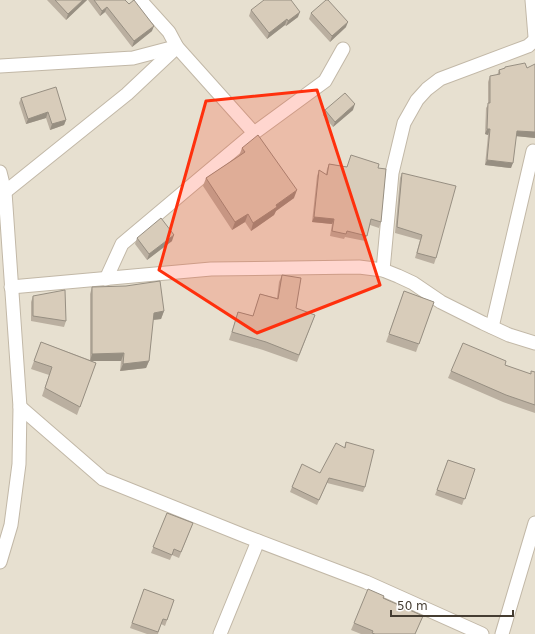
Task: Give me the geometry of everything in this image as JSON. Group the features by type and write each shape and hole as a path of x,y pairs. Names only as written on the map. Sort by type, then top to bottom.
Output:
{"street":[{"path":"140,0 169,32 177,47 254,133"},
{"path":"383,270 392,173 404,123 416,100 440,79 528,46 535,39 532,0"},
{"path":"0,66 133,58 177,47"},
{"path":"5,192 127,94 177,47"},
{"path":"106,279 122,244 254,133 325,81 343,49"},
{"path":"492,327 533,151"},
{"path":"0,172 5,192 4,230 11,287 20,407 19,464 11,525 0,562"},
{"path":"11,287 211,269 359,267 383,270 398,276 412,283 441,302 492,327 509,335 535,343"},
{"path":"20,407 103,479 258,541 366,582 482,634"},
{"path":"502,634 535,522"},
{"path":"220,634 258,541"}],"highlighted area":[{"path":"317,90 380,285 257,333 159,270 206,101"}],"shaded area":[{"path":"0,0 535,0 535,634 0,634"}],"building":[{"path":"55,0 83,0 68,14"},
{"path":"94,0 125,0 129,4 134,0 154,26 134,41 107,7 102,11"},
{"path":"264,0 291,0 300,12 288,21 287,19 269,33 251,10"},
{"path":"326,0 328,0 348,22 332,36 311,13"},
{"path":"525,63 527,68 535,64 535,132 517,131 513,163 487,160 490,129 487,129 488,103 490,103 490,76 500,74 499,70 505,67"},
{"path":"56,87 66,120 52,124 48,112 28,119 21,98"},
{"path":"345,93 355,104 335,122 325,110"},
{"path":"258,135 297,190 276,205 277,207 253,223 248,214 235,222 206,178 245,152 242,148"},
{"path":"351,155 379,164 378,168 386,169 381,222 371,219 367,236 347,231 346,234 332,231 334,219 314,217 319,170 327,175 329,164 347,167"},
{"path":"402,173 456,186 436,258 417,253 422,235 397,227"},
{"path":"161,218 174,235 149,254 137,238"},
{"path":"282,275 301,278 296,308 315,315 299,355 266,342 232,332 238,312 253,316 260,294 278,299"},
{"path":"160,281 164,311 154,313 149,361 123,364 124,353 92,354 92,287 126,286"},
{"path":"65,290 66,321 33,316 33,296"},
{"path":"404,291 434,302 419,344 389,334"},
{"path":"41,342 96,363 80,407 45,388 52,367 34,361"},
{"path":"463,343 506,361 505,365 531,374 531,371 535,372 535,405 506,395 451,371"},
{"path":"346,442 374,450 365,487 329,478 319,500 292,487 302,464 320,473 336,443 345,448"},
{"path":"448,460 475,469 465,499 437,490"},
{"path":"167,513 193,523 181,552 174,549 172,555 153,547"},
{"path":"144,589 174,600 167,620 163,619 158,632 132,623"},
{"path":"368,589 384,596 383,598 423,616 415,634 375,634 372,633 373,631 354,623"}]}
